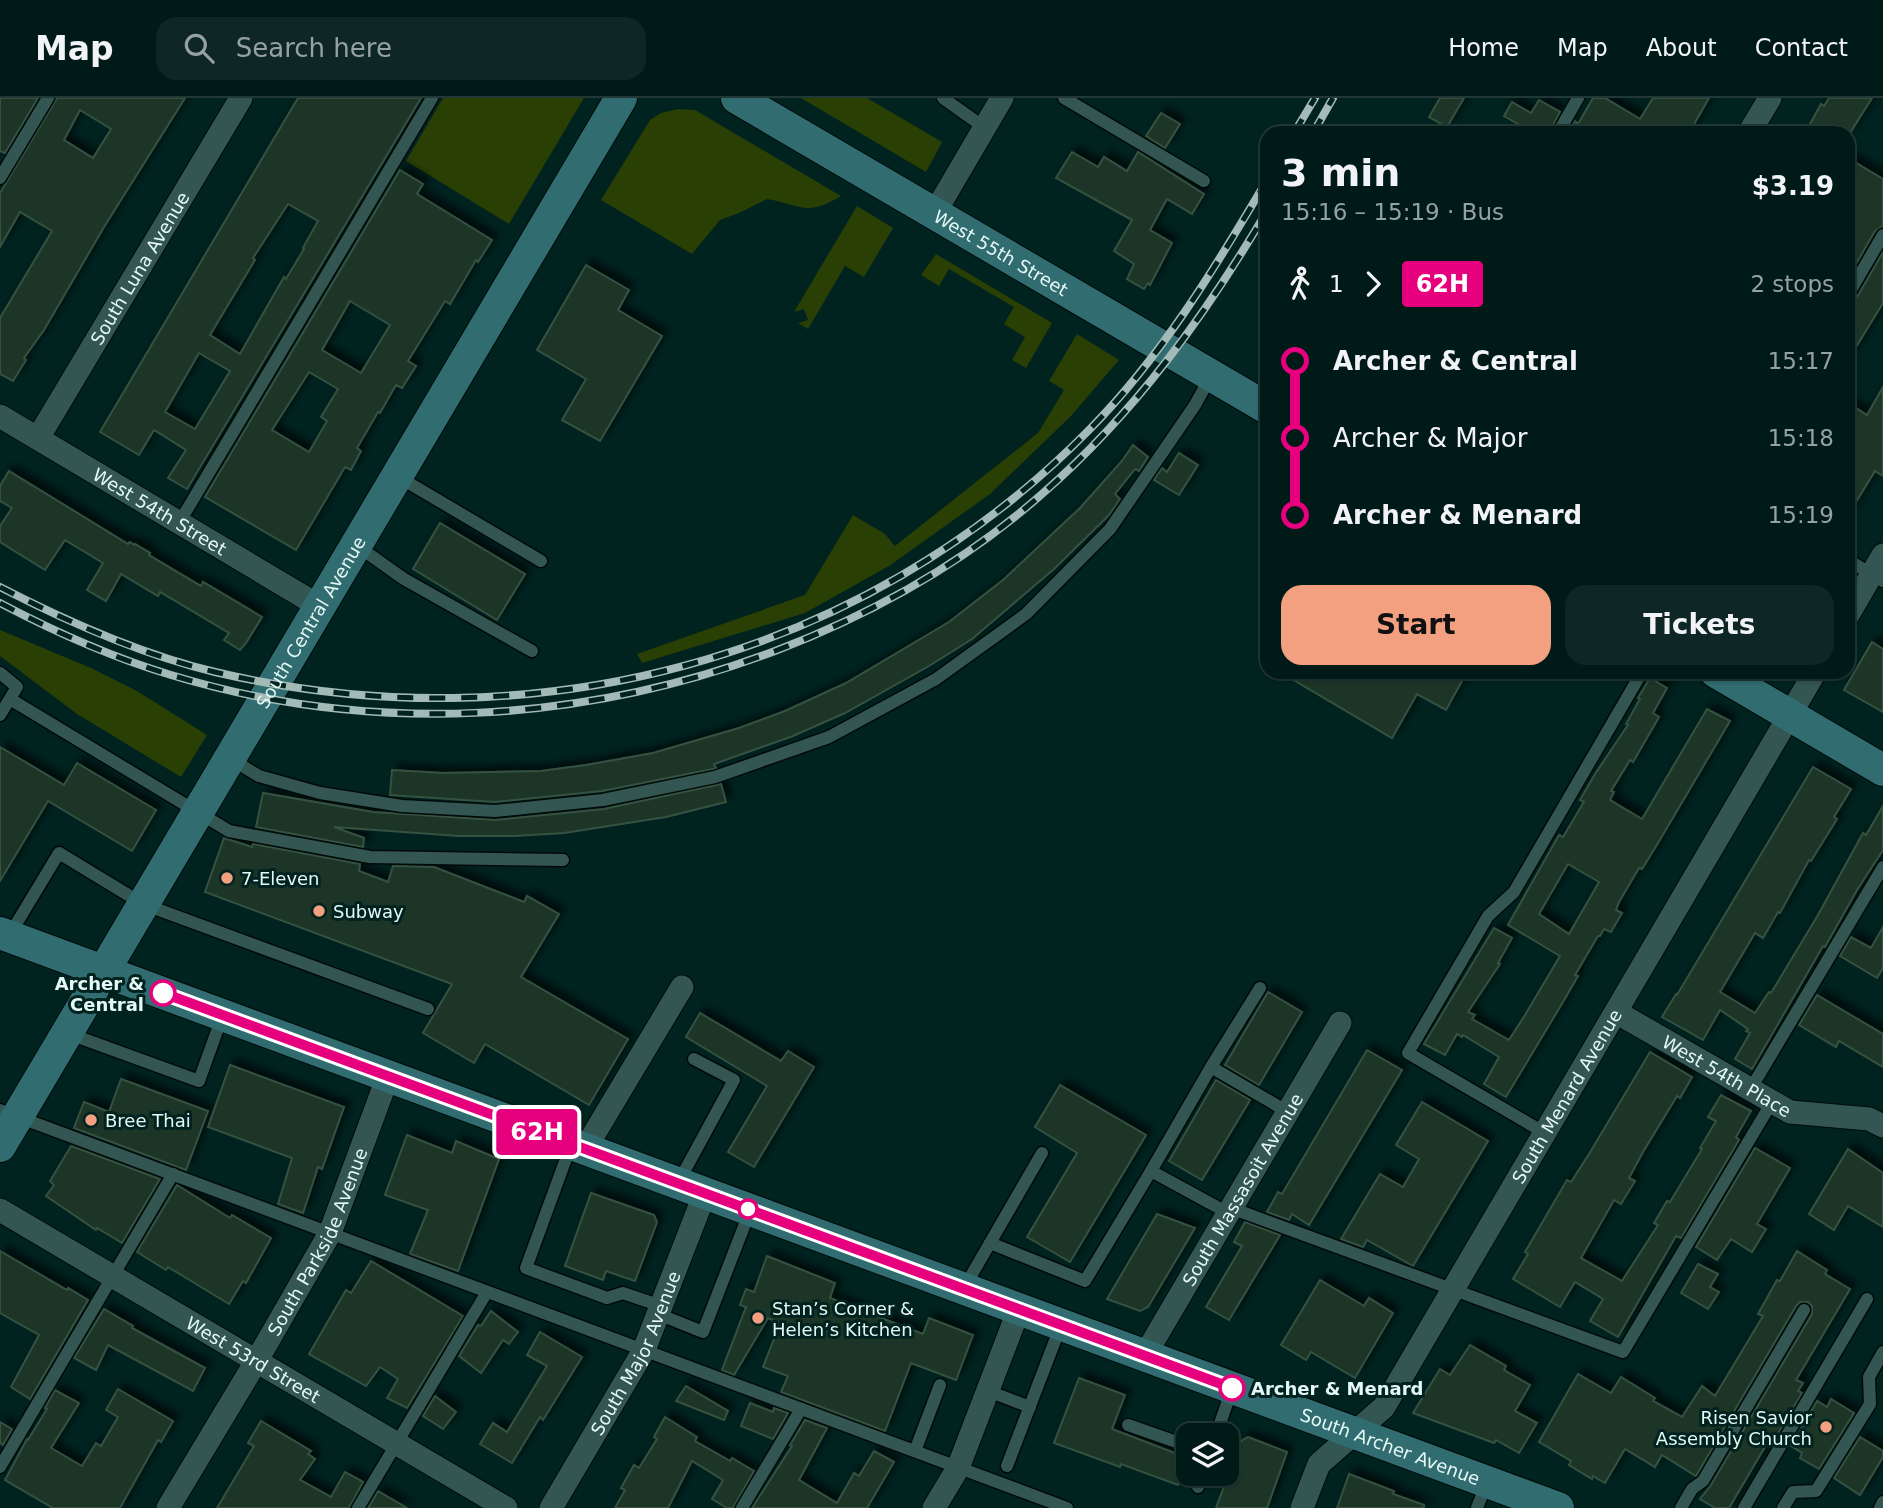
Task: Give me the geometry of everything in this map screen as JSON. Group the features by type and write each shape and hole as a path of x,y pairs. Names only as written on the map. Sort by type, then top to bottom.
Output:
{"main road":[{"name":"South Central Avenue","path":"0,1146 9,1113 67,1033 621,98"},
{"name":"West 55th Street","path":"737,98 1260,404"},
{"path":"1728,679 1883,770"},
{"name":"South Archer Avenue","path":"4,935 1354,1433 1482,1495 1558,1508"}],"street":[{"name":"South Luna Avenue","path":"38,438 241,98"},
{"path":"934,214 1002,98"},
{"path":"1753,126 1770,98"},
{"name":"West 54th Street","path":"0,416 319,606"},
{"path":"1855,605 1879,570"},
{"name":"South Menard Avenue","path":"1302,1508 1319,1464 1384,1407 1811,679"},
{"path":"578,1147 682,987"},
{"name":"West 54th Place","path":"1616,1012 1790,1112 1869,1119 1883,1126"},
{"name":"South Massasoit Avenue","path":"1145,1355 1340,1023"},
{"name":"South Parkside Avenue","path":"168,1508 330,1233 388,1076"},
{"name":"South Major Avenue","path":"551,1508 644,1350 659,1310 692,1188"},
{"name":"West 53rd Street","path":"0,1210 506,1508"},
{"path":"934,1508 958,1468 1019,1309"}],"lane":[{"path":"0,178 48,98"},
{"path":"179,523 432,98"},
{"path":"943,98 985,128"},
{"path":"1065,98 1205,181"},
{"path":"1562,126 1578,98"},
{"path":"1855,283 1883,235"},
{"path":"229,758 260,776 320,793 402,806 495,811 603,800 715,777 829,737 936,679 1026,614 1110,529 1212,376"},
{"path":"396,475 541,561"},
{"path":"355,544 404,579 532,652"},
{"path":"1855,562 1879,570"},
{"path":"0,673 17,687 0,715"},
{"path":"1545,1133 1408,1053 1488,916 1514,891 1638,679"},
{"path":"10,699 229,831 370,857 563,860"},
{"path":"4,935 60,853 143,904 428,1009"},
{"path":"1750,1090 1883,867"},
{"path":"990,1243 1086,1281 1260,988"},
{"path":"67,1033 199,1081 223,1016"},
{"path":"692,1188 734,1080 694,1059"},
{"path":"1211,1067 1288,1112"},
{"path":"1151,1171 1230,1211 1623,1352 1772,1102"},
{"path":"9,1113 1067,1508"},
{"path":"578,1147 526,1268 607,1298 622,1293 703,1332 751,1210"},
{"path":"964,1289 1042,1153"},
{"path":"0,1467 173,1174"},
{"path":"358,1508 487,1292"},
{"path":"1744,1508 1867,1300"},
{"path":"1681,1508 1692,1489 1703,1481 1804,1310"},
{"path":"1007,1466 1061,1324"},
{"path":"1783,1508 1793,1492 1816,1491 1870,1404 1868,1377 1883,1352"},
{"path":"915,1451 940,1385"},
{"path":"1220,1423 1232,1388"},
{"path":"988,1391 1030,1408"},
{"path":"742,1508 801,1409"},
{"path":"1128,1425 1176,1443"},
{"path":"1880,1508 1883,1502"}],"green space":[{"path":"443,98 584,98 509,224 406,161"},
{"path":"801,98 867,98 942,142 926,172"},
{"path":"678,109 695,110 841,196 812,208 767,199 720,220 692,254 601,200 650,120 661,113"},
{"path":"857,206 893,228 864,277 845,266 808,329 798,323 808,320 804,309 794,312"},
{"path":"936,254 1052,323 1026,368 1012,360 1025,337 1004,324 1014,307 949,269 939,286 921,275"},
{"path":"1077,334 1119,360 1071,416 990,494 889,566 805,613 642,663 637,654 805,595 853,515 885,534 895,546 1038,433 1064,390 1049,381"},
{"path":"0,630 91,668 137,691 207,735 181,777 77,714 0,656"}],"building":[{"path":"0,98 38,98 5,153 0,151"},
{"path":"57,98 185,98 104,227 44,330 24,358 26,360 13,381 0,374 0,318 52,231 20,212 0,247 0,193","holes":["80,110 111,129 93,158 64,140"]},
{"path":"298,98 421,98 187,489 168,478 186,450 154,430 139,455 100,432","holes":["288,204 318,221 240,354 210,335 255,260 253,258","199,353 230,371 195,429 165,412"]},
{"path":"1440,98 1464,98 1448,126 1429,117"},
{"path":"1593,98 1605,98 1640,119 1653,98 1709,98 1693,126 1572,126 1575,121 1578,124"},
{"path":"1829,98 1872,98 1854,126 1809,126 1821,104 1824,106"},
{"path":"1539,100 1560,112 1553,126 1521,126 1504,116 1512,102 1531,113"},
{"path":"1161,113 1180,124 1165,148 1146,136"},
{"path":"1072,152 1098,167 1104,157 1127,171 1138,152 1204,194 1192,214 1167,199 1150,230 1172,243 1150,285 1148,283 1144,289 1127,279 1134,264 1114,251 1132,220 1056,178"},
{"path":"1855,162 1883,179 1883,226 1875,231 1855,266"},
{"path":"400,170 423,184 417,194 492,240 478,262 476,260 450,304 445,301 408,361 416,366 402,388 396,385 380,413 378,412 357,448 361,451 351,470 345,467 296,550 205,497","holes":["350,301 390,325 361,373 322,350","309,372 338,389 321,417 327,421 309,452 272,430"]},
{"path":"1883,252 1883,303 1855,349 1856,299"},
{"path":"586,265 629,290 618,310 662,336 600,441 562,420 586,379 537,350"},
{"path":"1883,387 1883,476 1875,471 1855,504 1855,407 1867,415"},
{"path":"1133,445 1148,457 1139,471 1135,469 1115,494 1120,499 1109,515 1054,569 972,639 845,713 793,736 714,764 716,768 713,769 602,791 495,802 390,795 392,770 443,773 541,771 653,753 739,728 785,711 846,683 949,622 1003,580 1080,508"},
{"path":"1179,453 1198,465 1179,495 1154,480 1162,468 1167,472"},
{"path":"9,471 128,544 135,544 201,586 203,582 262,617 246,643 240,650 224,640 229,633 160,592 158,596 121,574 106,601 87,590 103,563 65,540 45,570 0,542 0,526 12,508 0,501 0,486"},
{"path":"440,523 525,574 497,620 413,569"},
{"path":"1872,642 1883,649 1883,712 1844,690 1850,679 1855,679 1855,671"},
{"path":"1292,679 1463,679 1446,710 1417,694 1392,738"},
{"path":"1649,679 1667,688 1653,713 1659,717 1633,762 1630,760 1611,791 1614,792 1610,800 1642,819 1707,709 1730,721 1658,843 1619,902 1616,910 1622,913 1611,932 1604,929 1598,936 1575,975 1578,976 1506,1097 1484,1084 1499,1057 1463,1035 1462,1037 1457,1034 1445,1055 1424,1044 1494,928 1512,938 1498,963 1500,964 1468,1012 1475,1015 1472,1019 1509,1040 1525,1015 1560,956 1508,925 1559,835 1563,837 1584,802 1580,800 1628,725 1626,724 1640,699 1638,698","holes":["1568,864 1599,882 1569,934 1539,914"]},
{"path":"0,747 64,785 77,763 156,810 132,851 48,801 0,881"},
{"path":"1813,767 1851,789 1834,817 1837,819 1811,861 1809,860 1780,913 1778,912 1763,938 1755,933 1720,992 1755,1013 1769,992 1771,993 1863,833 1866,835 1883,806 1883,850 1825,947 1823,946 1752,1069 1735,1059 1750,1033 1746,1031 1748,1029 1720,1010 1703,1040 1662,1017"},
{"path":"721,784 726,802 666,817 564,833 459,836 334,827 364,838 363,847 256,827 263,793 373,812 495,820 604,809"},
{"path":"224,838 252,847 253,844 360,864 359,871 388,882 393,866 434,867 524,902 527,896 559,914 521,977 628,1039 589,1105 485,1044 474,1063 423,1033 452,984 205,892"},
{"path":"1883,927 1883,968 1877,978 1840,956 1851,937 1871,948"},
{"path":"1268,992 1302,1012 1259,1085 1225,1065"},
{"path":"1817,995 1883,1034 1883,1067 1839,1041 1836,1047 1799,1025"},
{"path":"700,1013 781,1061 788,1051 814,1067 754,1167 728,1152 767,1086 686,1037"},
{"path":"1367,1050 1402,1070 1309,1225 1292,1214 1289,1220 1267,1212 1278,1192 1282,1194"},
{"path":"1650,1052 1692,1077 1680,1098 1677,1096 1643,1152 1629,1178 1635,1181 1621,1204 1614,1200 1581,1258 1622,1281 1658,1225 1654,1223 1667,1201 1670,1202 1702,1149 1700,1148 1716,1121 1708,1117 1721,1095 1751,1111 1736,1137 1739,1140 1681,1238 1676,1236 1618,1337 1590,1321 1603,1299 1575,1282 1560,1307 1513,1279 1528,1254 1525,1252 1567,1180 1571,1182"},
{"path":"230,1065 344,1107 322,1169 318,1167 303,1213 278,1204 292,1158 208,1127"},
{"path":"121,1079 208,1111 186,1170 74,1128 84,1102 109,1112"},
{"path":"1216,1080 1250,1100 1202,1180 1169,1161"},
{"path":"1060,1085 1146,1135 1070,1262 1027,1237 1077,1153 1035,1127"},
{"path":"1422,1102 1488,1141 1413,1266 1367,1240 1363,1247 1341,1239 1380,1174 1403,1187 1419,1159 1396,1145"},
{"path":"407,1135 452,1153 456,1141 499,1159 458,1271 410,1254 428,1210 385,1195"},
{"path":"71,1146 160,1179 122,1243 97,1228 96,1230 46,1196 54,1185 50,1181"},
{"path":"1755,1148 1790,1168 1757,1224 1766,1229 1752,1252 1731,1239 1717,1260 1696,1247"},
{"path":"1848,1149 1883,1173 1883,1227 1848,1206 1834,1230 1809,1214"},
{"path":"177,1185 230,1218 232,1215 271,1238 246,1283 243,1281 229,1304 168,1267 166,1270 137,1252"},
{"path":"591,1193 654,1215 657,1222 635,1281 606,1271 603,1280 565,1266"},
{"path":"1157,1214 1195,1228 1148,1307 1140,1311 1107,1299"},
{"path":"1245,1222 1280,1235 1229,1320 1206,1307 1242,1246 1234,1242"},
{"path":"0,1251 88,1300 30,1399 11,1387 39,1335 0,1313"},
{"path":"1797,1251 1827,1270 1825,1274 1850,1289 1796,1380 1803,1383 1798,1391 1802,1393 1776,1437 1772,1435 1729,1508 1715,1508 1700,1499 1711,1485 1812,1314 1812,1306 1808,1302 1800,1302 1796,1306 1696,1476 1662,1455 1655,1467 1625,1449 1605,1483 1593,1476 1592,1479 1569,1465 1571,1461 1539,1442 1578,1374 1611,1393 1621,1377 1655,1398 1653,1401 1682,1417 1702,1386 1715,1396 1763,1316 1758,1314 1777,1280 1780,1281"},
{"path":"767,1256 835,1283 830,1298 876,1316 923,1334 929,1318 973,1335 956,1380 911,1363 885,1431 781,1392 788,1376 763,1367 780,1324 768,1318 734,1375 722,1370 746,1307 740,1305 746,1289 754,1292"},
{"path":"371,1261 463,1316 407,1408 387,1398 398,1379 380,1367 366,1386 309,1354 346,1290 351,1293"},
{"path":"1698,1264 1718,1274 1710,1287 1719,1292 1708,1309 1681,1293"},
{"path":"1320,1280 1364,1306 1369,1298 1393,1313 1355,1378 1311,1352 1306,1360 1281,1345"},
{"path":"104,1309 133,1326 132,1328 205,1368 193,1391 108,1345 96,1370 74,1358"},
{"path":"491,1311 518,1332 509,1344 503,1340 481,1373 459,1356 478,1325 481,1326"},
{"path":"540,1332 582,1357 543,1420 540,1417 512,1463 480,1444 493,1423 507,1432 547,1366 527,1355"},
{"path":"1470,1345 1506,1366 1504,1370 1530,1385 1515,1411 1537,1423 1519,1453 1496,1440 1494,1443 1413,1413 1440,1369 1450,1375"},
{"path":"1079,1378 1125,1395 1112,1429 1176,1453 1176,1484 1121,1464 1120,1467 1054,1443"},
{"path":"686,1386 728,1411 724,1420 676,1401"},
{"path":"118,1389 173,1421 161,1442 158,1440 120,1508 53,1508 5,1480 47,1409 45,1408 55,1390 79,1403 51,1448 82,1466 96,1443 101,1446 118,1417 106,1410"},
{"path":"435,1396 456,1412 443,1429 423,1416"},
{"name":"Risen Savior Assembly Church","path":"1831,1399 1854,1413 1819,1469 1800,1458 1802,1453 1791,1446 1817,1401 1827,1407"},
{"path":"750,1403 773,1412 774,1408 788,1413 773,1439 741,1426"},
{"path":"665,1417 697,1437 695,1441 754,1471 733,1508 727,1508 712,1499 723,1480 692,1461 668,1508 615,1508 625,1490 621,1488 634,1465 639,1468 657,1439 654,1437"},
{"path":"805,1420 827,1428 799,1480 837,1503 854,1473 859,1476 874,1451 894,1462 867,1508 752,1508 792,1446 790,1445"},
{"path":"261,1421 311,1451 308,1454 315,1459 300,1480 331,1497 345,1472 363,1482 349,1508 217,1508 254,1446 248,1443"},
{"path":"0,1422 12,1429 3,1445 0,1443"},
{"path":"1248,1437 1287,1452 1267,1508 1216,1508 1224,1486 1239,1486 1241,1441"},
{"path":"1860,1437 1883,1451 1883,1457 1860,1495 1834,1478"},
{"path":"1349,1474 1394,1491 1393,1494 1424,1505 1424,1508 1337,1508"},
{"path":"378,1491 407,1508 368,1508"}],"railway":[{"path":"1298,126 1315,98"},
{"path":"1317,126 1333,98"},
{"path":"0,587 78,625 187,665 334,692 452,698 570,689 685,666 796,628 901,576 1000,509 1090,429 1141,372 1186,310 1260,192"},
{"path":"0,603 84,643 149,668 246,694 322,707 398,713 475,713 551,706 627,694 702,675 775,651 847,621 949,564 1012,519 1076,463 1138,397 1219,288 1260,222"}],"bus line":[{"name":"62H","path":"163,993 1232,1388"}],"place":[{"name":"7-Eleven","path":"227,878"},
{"name":"Subway","path":"319,911"},
{"name":"Archer & Central","path":"163,993"},
{"name":"Bree Thai","path":"91,1120"},
{"name":"Stan’s Corner & Helen’s Kitchen","path":"758,1318"},
{"name":"Archer & Menard","path":"1232,1388"},
{"name":"Risen Savior Assembly Church","path":"1826,1427"}]}
